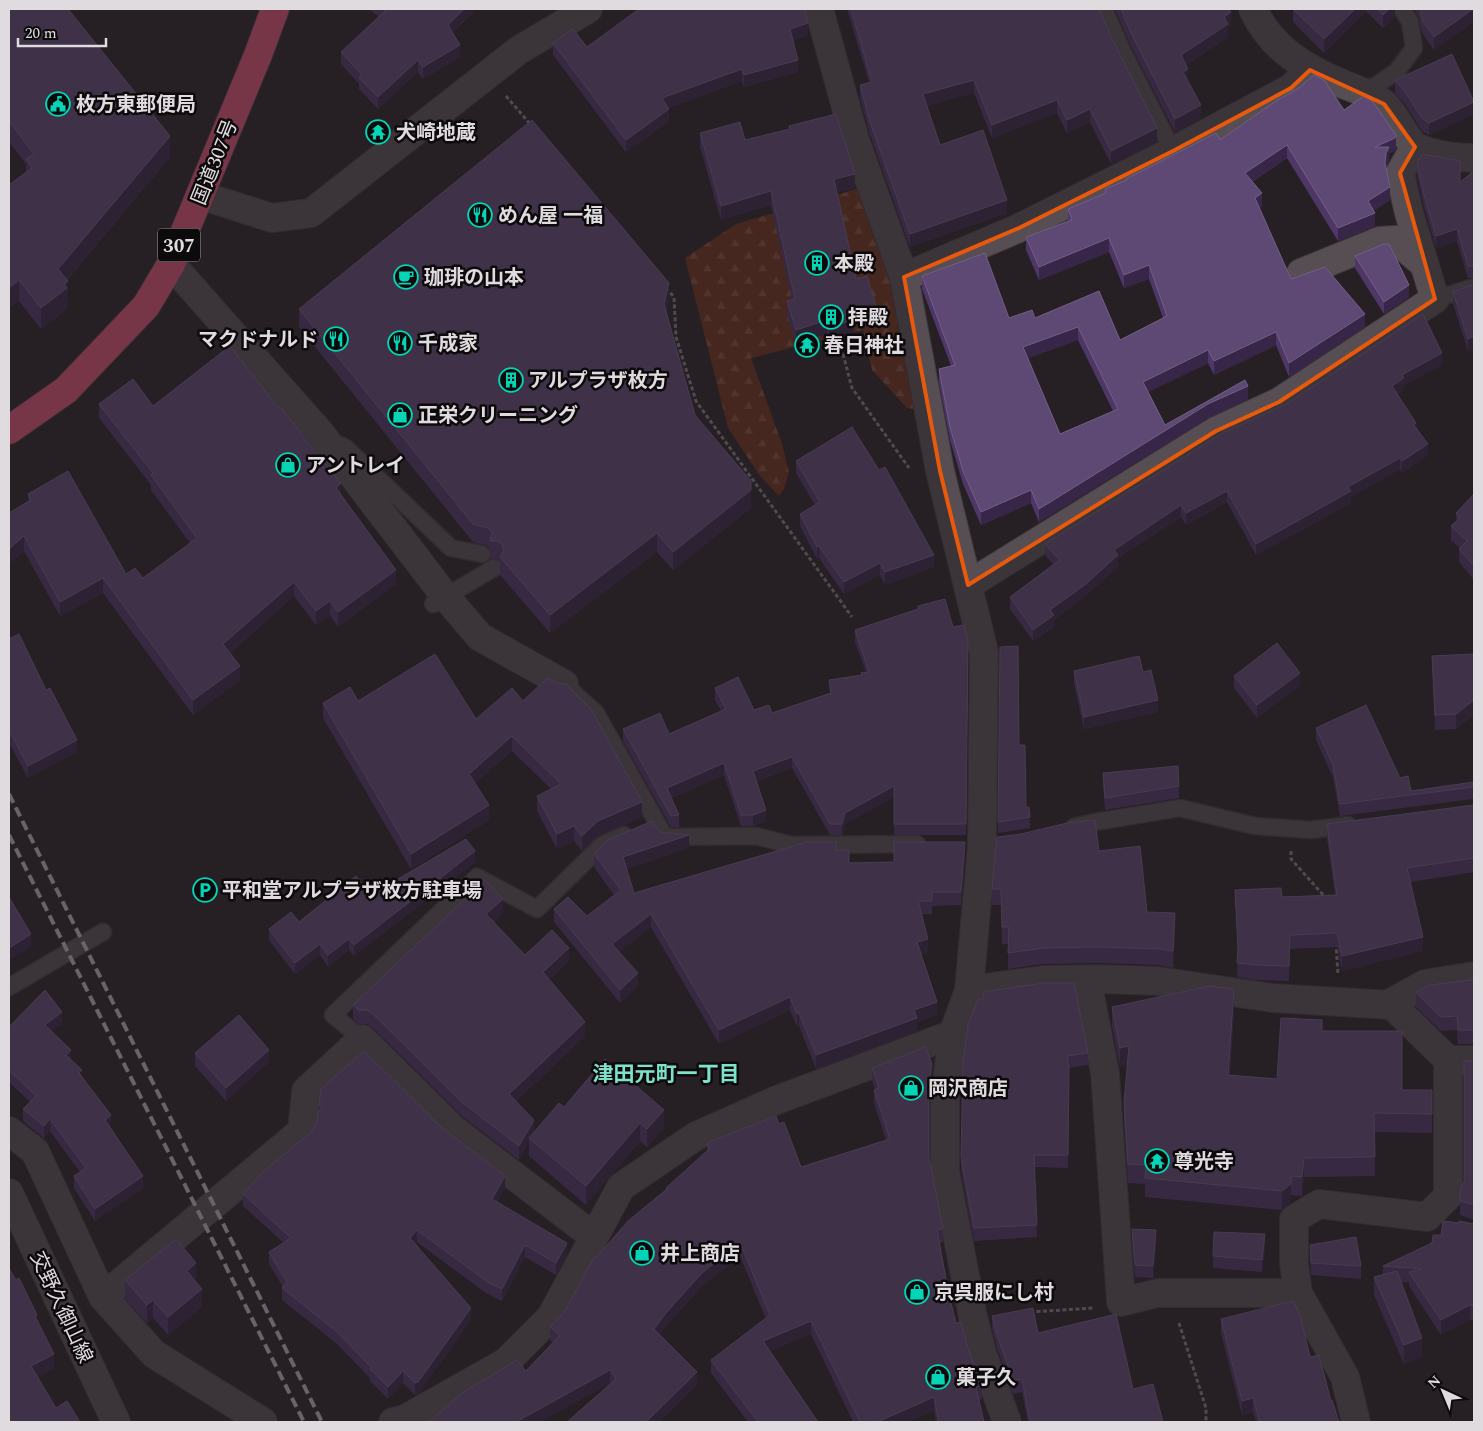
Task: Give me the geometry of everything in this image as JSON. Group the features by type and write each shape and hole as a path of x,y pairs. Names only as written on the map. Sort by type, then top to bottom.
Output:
{"highway":[{"name":"国道307号","path":"9,430 66,390 146,306 171,264 258,55 275,9"}],"street":[{"path":"200,195 272,218 311,213 519,50 588,9"},
{"path":"819,9 855,140 904,277 940,471 984,652 981,844 969,990 953,1034 945,1096 945,1171 977,1335 1007,1422"},
{"path":"1253,9 1258,20 1283,51 1310,70 1365,92 1384,104 1415,147 1440,154 1474,159"},
{"path":"904,277 1019,228 1173,151 1292,88 1310,70"},
{"path":"968,585 1216,431 1279,402 1435,299 1409,213 1400,173 1415,147"},
{"path":"1301,273 1380,241 1396,240 1424,264"},
{"path":"171,264 321,434 439,600 480,636 564,684"},
{"path":"1387,1005 1425,984 1474,976"},
{"path":"969,990 1043,980 1158,981 1272,998 1392,1005 1461,1060 1448,1196 1436,1219 1318,1204 1294,1219 1294,1263 1298,1293 1345,1377 1356,1422"},
{"path":"1087,980 1105,1073 1121,1302 1158,1293 1298,1293"},
{"path":"402,1421 506,1362 551,1317 620,1187 696,1136 777,1100 953,1034"},
{"path":"103,1297 302,1130 306,1091 362,1039 453,1129 593,1236"},
{"path":"9,1131 35,1151 103,1297 154,1354 264,1422"},
{"name":"交野久御山線","path":"9,1193 116,1422"}],"lane":[{"path":"1104,9 1122,50 1173,151"},
{"path":"1365,92 1397,70 1414,48 1410,22 1402,9"},
{"path":"1435,299 1474,287"},
{"path":"321,434 346,448 451,548 482,554"},
{"path":"439,600 494,568"},
{"path":"564,684 596,713 665,837 756,836 792,844 932,844"},
{"path":"1057,832 1095,822 1180,808 1255,826 1290,829 1311,830 1365,823"},
{"path":"362,1039 333,1015 477,877 537,909 602,844 656,822"},
{"path":"9,987 103,932"}],"path":[{"path":"488,74 533,127"},
{"path":"662,282 674,296 676,336 696,401 852,617"},
{"path":"843,354 852,388 913,474"},
{"path":"1290,829 1292,859 1330,902"},
{"path":"1335,937 1340,1002"},
{"path":"1170,1293 1206,1408 1206,1422"},
{"path":"1021,1313 1100,1308 1121,1302"}],"highlighted area":[{"path":"1310,70 1384,104 1415,147 1400,173 1435,299 1279,402 1216,431 968,585 940,471 904,277 1019,228 1173,151 1291,88"}],"green space":[{"name":"春日神社","path":"860,188 896,279 919,410 907,408 872,370 863,330 751,358 782,444 789,472 784,489 779,496 760,476 728,428 685,258 736,224"}],"building":[{"path":"9,9 68,9 170,136 58,269 68,281 64,284 67,288 41,308 19,280 10,287 9,284 9,185 32,168 26,159 34,154 9,121"},
{"path":"383,9 464,9 448,25 460,45 423,67 418,60 378,97 359,78 362,75 341,52 385,11"},
{"path":"639,9 804,9 808,23 790,29 798,60 744,75 742,69 662,98 669,109 626,140 553,43 573,29 587,47"},
{"path":"851,9 1099,9 1157,128 1111,151 1090,109 1067,120 1057,100 992,125 974,80 923,94 940,145 983,130 1007,200 910,234 870,122 860,85 872,82"},
{"path":"1121,9 1228,9 1231,12 1224,17 1228,24 1181,55 1188,69 1183,72 1201,105 1175,119 1131,33"},
{"path":"1293,9 1355,9 1324,39"},
{"path":"1378,9 1389,9 1383,15"},
{"path":"1420,9 1473,9 1434,37 1422,20"},
{"path":"1452,54 1474,102 1429,123 1422,118 1395,80"},
{"path":"1314,75 1324,80 1344,110 1364,96 1373,102 1396,135 1395,138 1375,147 1389,147 1385,163 1390,187 1368,201 1375,213 1338,228 1287,145 1245,173 1262,193 1255,198 1291,279 1325,267 1365,314 1289,363 1276,332 1214,361 1208,350 1143,382 1165,425 1245,380 1248,386 1208,404 1039,509 1031,490 981,512 963,471 950,427 939,369 955,365 922,276 985,253 1009,318 1032,310 1035,318 1099,291 1120,340 1167,316 1149,265 1124,275 1109,238 1039,267 1026,237 1072,220 1068,209 1106,193 1105,189 1127,180 1216,133 1220,140 1276,101 1299,88","holes":["1078,327 1118,409 1060,434 1023,347"]},
{"path":"836,114 855,174 834,179 856,279 867,276 876,306 852,313 854,320 829,327 827,320 796,330 787,301 795,299 771,191 721,206 700,133 740,122 745,140 790,129 789,126"},
{"name":"アルプラザ枚方","path":"532,120 669,283 664,304 695,415 751,481 751,490 673,552 657,533 550,615 500,557 504,550 502,544 498,541 490,541 492,533 488,528 473,524 299,309"},
{"path":"1422,154 1460,161 1460,182 1474,171 1474,266 1468,266 1457,229 1436,236 1417,163"},
{"path":"1384,244 1389,244 1409,285 1384,302 1355,256"},
{"path":"1474,284 1474,336 1468,339 1453,292"},
{"path":"1423,314 1442,353 1402,375 1404,378 1392,386 1416,423 1414,425 1428,444 1402,461 1400,458 1348,487 1351,491 1256,544 1227,491 1186,513 1181,505 1114,550 1118,555 1086,584 1050,610 1054,615 1033,630 1010,597 1060,560 1045,544 1223,433 1288,403"},
{"path":"230,346 278,408 280,407 341,483 336,488 396,570 338,612 330,601 316,611 294,582 223,644 240,666 193,700 103,578 60,602 24,536 9,549 9,513 31,500 28,494 68,471 126,574 135,568 143,578 197,538 151,475 153,473 99,404 133,379 153,406"},
{"path":"852,427 879,470 885,467 934,555 885,572 880,563 844,582 819,546 817,547 800,514 820,502 796,461"},
{"path":"1474,494 1474,566 1459,549 1467,541 1451,526 1460,518 1456,513"},
{"path":"945,599 953,627 964,625 968,642 966,824 894,824 894,786 845,813 842,824 830,824 792,757 753,771 766,810 753,815 741,815 724,763 667,788 679,815 671,816 623,729 660,713 669,734 726,709 715,688 738,677 754,710 769,705 772,713 831,693 829,680 862,675 861,673 869,672 855,630 918,609 918,606"},
{"path":"19,634 46,690 50,688 77,740 28,766 9,730 9,639"},
{"path":"1277,643 1300,673 1257,705 1234,676"},
{"path":"1018,646 1019,745 1025,745 1026,807 1029,807 1030,817 998,822 1000,647"},
{"path":"435,654 476,719 512,688 523,701 547,678 557,683 566,684 591,709 642,802 598,821 582,836 574,826 557,834 537,796 561,784 512,736 469,774 489,805 411,854 323,703 350,687 358,701"},
{"path":"1474,654 1474,700 1456,714 1435,715 1432,656"},
{"path":"1139,656 1143,672 1151,670 1158,700 1084,717 1074,671"},
{"path":"1366,705 1400,778 1408,776 1411,791 1474,782 1474,788 1340,804 1333,765 1316,728"},
{"path":"1178,766 1179,786 1105,798 1103,773"},
{"path":"1474,805 1474,858 1407,868 1423,937 1342,956 1337,933 1290,935 1289,966 1237,963 1235,890 1281,888 1282,897 1337,895 1327,824"},
{"path":"1095,820 1099,851 1140,846 1147,912 1175,913 1173,951 1099,947 1043,948 1008,953 1009,927 1002,927 1001,889 992,889 997,837 1021,834 1067,823"},
{"path":"652,821 660,832 689,835 623,857 634,893 807,842 837,842 835,850 849,850 849,863 894,862 894,842 965,842 961,892 932,892 932,901 918,901 928,939 917,942 937,1002 914,1010 917,1018 816,1055 799,1013 797,1014 790,997 719,1030 651,914 612,944 638,973 620,990 554,909 568,897 587,916 621,890 594,854 608,840"},
{"path":"466,839 475,851 354,945 349,939 328,955 320,944 295,963 269,929 291,912 299,922 356,876 371,895"},
{"path":"485,880 503,899 486,914 525,955 552,930 569,948 543,972 585,1022 509,1094 534,1120 519,1146 463,1103 373,1014 367,1010 359,1010 353,1005"},
{"path":"9,897 31,934 9,948"},
{"path":"1474,977 1474,1030 1458,1030 1457,1016 1441,1017 1416,992 1430,985 1471,980"},
{"path":"1044,983 1074,983 1088,1053 1067,1056 1069,1069 1068,1155 1034,1155 1037,1225 974,1228 961,1157 963,1064 968,1025 978,999 984,999 983,992"},
{"path":"1210,986 1234,989 1228,1075 1277,1079 1281,1018 1322,1020 1322,1031 1402,1031 1402,1090 1432,1090 1432,1114 1374,1113 1375,1157 1304,1158 1302,1177 1291,1176 1291,1184 1282,1191 1145,1178 1146,1165 1128,1164 1124,1102 1129,1046 1120,1048 1112,1007"},
{"path":"45,990 62,1012 45,1025 71,1050 66,1055 82,1070 79,1073 111,1115 105,1120 143,1176 95,1209 74,1176 86,1168 50,1119 44,1126 23,1109 36,1096 9,1070 9,1027"},
{"path":"239,1015 269,1050 226,1088 195,1053"},
{"path":"926,1047 932,1064 929,1083 929,1158 943,1229 937,1230 956,1323 961,1322 982,1386 976,1387 984,1422 939,1422 934,1397 877,1422 860,1422 811,1321 763,1341 818,1422 758,1422 711,1360 770,1315 740,1242 702,1273 654,1329 697,1372 646,1422 644,1420 641,1422 567,1422 616,1379 610,1370 516,1422 430,1421 462,1393 517,1360 526,1371 560,1335 550,1327 565,1311 594,1257 596,1258 628,1221 667,1189 709,1149 707,1143 776,1116 779,1124 784,1122 801,1167 890,1139 874,1090 879,1088 872,1068"},
{"path":"364,1051 442,1128 505,1176 492,1199 567,1243 556,1263 525,1245 502,1289 486,1281 417,1230 410,1238 471,1308 418,1382 415,1383 403,1371 388,1387 336,1331 282,1288 287,1282 269,1252 291,1238 243,1194 263,1172 312,1131 317,1121 318,1111 322,1108 319,1105 321,1089"},
{"path":"605,1059 664,1110 647,1129 640,1123 586,1186 529,1138 559,1103 564,1107"},
{"path":"1464,1061 1474,1061 1474,1205 1460,1201 1460,1191 1464,1182"},
{"path":"1443,1221 1459,1223 1459,1221 1474,1224 1474,1306 1470,1305 1441,1320 1409,1272 1422,1269 1383,1266 1432,1243 1433,1235 1441,1235"},
{"path":"1132,1229 1156,1230 1153,1266 1135,1265"},
{"path":"1214,1232 1265,1234 1262,1260 1213,1256"},
{"path":"1356,1237 1361,1266 1311,1263 1310,1245"},
{"path":"176,1239 196,1263 187,1271 202,1289 168,1317 153,1300 147,1305 125,1280"},
{"path":"9,1268 16,1280 19,1278 54,1354 31,1366 56,1408 67,1401 80,1422 9,1422"},
{"path":"1397,1271 1422,1338 1404,1345 1374,1277"},
{"path":"1293,1301 1300,1314 1310,1357 1319,1355 1331,1401 1339,1422 1260,1422 1253,1398 1242,1401 1221,1319"},
{"path":"1033,1308 1038,1333 1116,1314 1133,1389 1153,1384 1163,1422 1030,1422 1022,1379 1013,1380 992,1316"}],"railway":[{"path":"9,794 322,1422"},
{"path":"9,835 304,1422"}],"place":[{"name":"枚方東郵便局","path":"58,104"},
{"name":"犬崎地蔵","path":"378,132"},
{"name":"めん屋 一福","path":"480,215"},
{"name":"本殿","path":"817,263"},
{"name":"珈琲の山本","path":"406,277"},
{"name":"拝殿","path":"831,317"},
{"name":"マクドナルド","path":"336,339"},
{"name":"千成家","path":"400,343"},
{"name":"春日神社","path":"807,345"},
{"name":"アルプラザ枚方","path":"511,380"},
{"name":"正栄クリーニング","path":"400,415"},
{"name":"アントレイ","path":"288,465"},
{"name":"平和堂アルプラザ枚方駐車場","path":"205,890"},
{"name":"岡沢商店","path":"911,1088"},
{"name":"尊光寺","path":"1157,1161"},
{"name":"井上商店","path":"642,1253"},
{"name":"京呉服にし村","path":"917,1292"},
{"name":"菓子久","path":"938,1377"}],"district":[{"name":"津田元町一丁目","path":"666,1074"}]}
